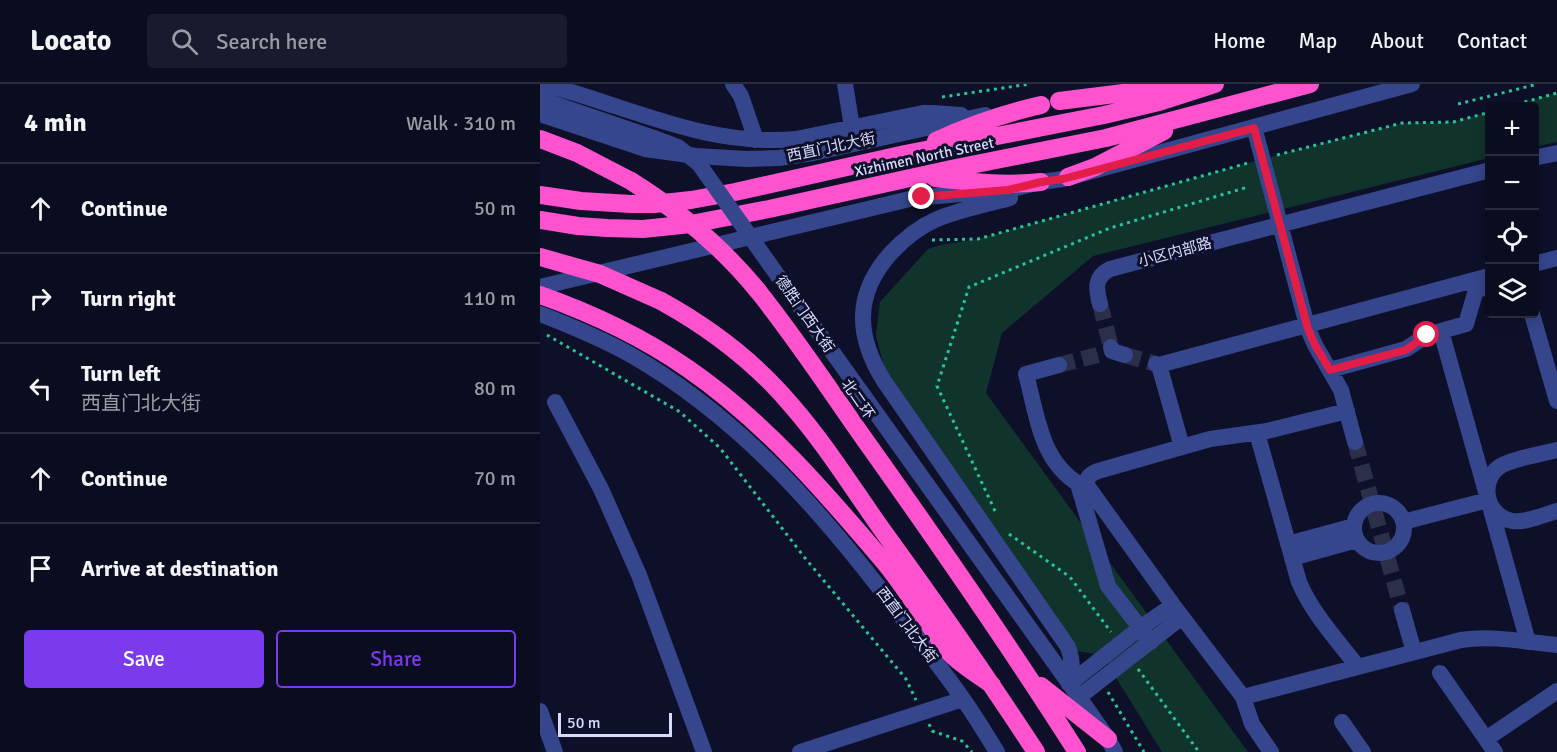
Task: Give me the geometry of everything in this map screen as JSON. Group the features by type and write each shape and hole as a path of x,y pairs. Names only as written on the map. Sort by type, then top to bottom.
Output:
{"highway":[{"path":"896,156 989,118 1050,103 1184,84"},
{"name":"Xizhimen North Street","path":"540,195 610,203 679,202 1108,114 1159,102 1215,84"},
{"name":"Xizhimen North Street","path":"540,220 600,228 643,229 741,215 1106,138 1310,84"},
{"path":"1068,177 1107,161 1177,125 1210,112"},
{"name":"北二环","path":"540,140 577,153 631,181 669,206 705,234 758,291 908,500 1029,677 1077,752"},
{"path":"912,178 925,177 1009,184 1041,182"},
{"path":"540,257 600,274 661,301 701,325 763,375 788,400 832,459 992,685 1036,752"},
{"path":"540,295 584,312 654,348 689,370 726,398 766,434 834,504 887,565 950,652 992,685"},
{"path":"1029,677 1112,746"}],"street":[{"path":"540,84 563,89 690,130 756,140 796,139 922,113 980,116"},
{"path":"733,84 741,96 756,140"},
{"path":"845,84 852,127"},
{"name":"西直门北大街","path":"540,114 645,149 741,159 779,158 813,153 1050,103 1123,84"},
{"path":"540,287 914,198 1008,190 1068,177 1412,84"},
{"name":"德胜门西大街","path":"540,99 678,147 699,164 1112,746"},
{"path":"1254,128 1307,324 1313,341 1341,390 1355,442"},
{"path":"1539,157 1557,153"},
{"name":"小区内部路","path":"1100,304 1096,284 1107,270 1485,171"},
{"path":"1068,177 1035,190 935,220 911,234 880,266 869,285 863,320 870,354 878,370 1068,647 1074,690"},
{"path":"1539,263 1557,258"},
{"path":"1182,447 1157,364 1485,277"},
{"path":"1330,370 1403,350 1428,334 1466,324 1476,290 1485,288"},
{"name":"西直门北大街","path":"540,314 596,337 644,363 693,396 746,439 800,493 860,562 963,699"},
{"path":"1533,318 1557,401"},
{"path":"1442,331 1528,642"},
{"path":"1059,365 1026,375 1046,447 1054,462 1080,486 1243,697 1252,724 1271,752"},
{"path":"555,402 601,489 639,576 704,752"},
{"path":"1080,486 1087,484 1087,479 1100,470 1215,439 1287,427 1347,411"},
{"path":"1257,433 1299,582 1306,597 1358,667"},
{"path":"1557,450 1507,463 1493,473 1487,490 1488,500 1497,514 1505,519 1525,520 1557,512"},
{"path":"1080,486 1108,586 1145,635"},
{"path":"1403,522 1488,500"},
{"path":"1375,503 1392,506 1399,513 1403,522 1402,539 1397,546 1381,553 1372,552 1363,547 1355,533 1356,516 1366,506 1375,503"},
{"path":"1290,551 1355,533"},
{"path":"1402,610 1414,652"},
{"path":"1074,690 1178,611"},
{"path":"1243,697 1472,639 1557,645"},
{"path":"1440,673 1491,746 1557,691"},
{"path":"800,752 963,699 997,752"},
{"path":"540,711 555,752"},
{"path":"1342,722 1363,752"}],"path":[{"path":"1458,104 1538,84"},
{"path":"1524,102 1557,93"},
{"path":"903,240 978,239 1262,159 1402,123 1453,122 1485,113"},
{"path":"540,332 680,412 720,448 805,558 906,679 932,731 963,741 972,752"},
{"path":"1133,662 1199,752"}],"green space":[{"path":"1557,93 1557,142 1539,146 1539,102 1524,102"},
{"path":"1485,113 1485,159 1093,256 1002,333 986,393 1248,752 1162,752 1102,655 1076,651 885,371 876,335 880,302 928,249 978,239 1262,159 1402,123 1453,122"}],"tunnel":[{"path":"1100,304 1111,347"},
{"path":"1059,365 1105,353"},
{"path":"1125,355 1156,364"},
{"path":"1355,442 1402,610"}],"route":[{"path":"922,197 1008,190 1063,179 1254,128 1308,329 1330,370 1406,350 1427,335"}]}
